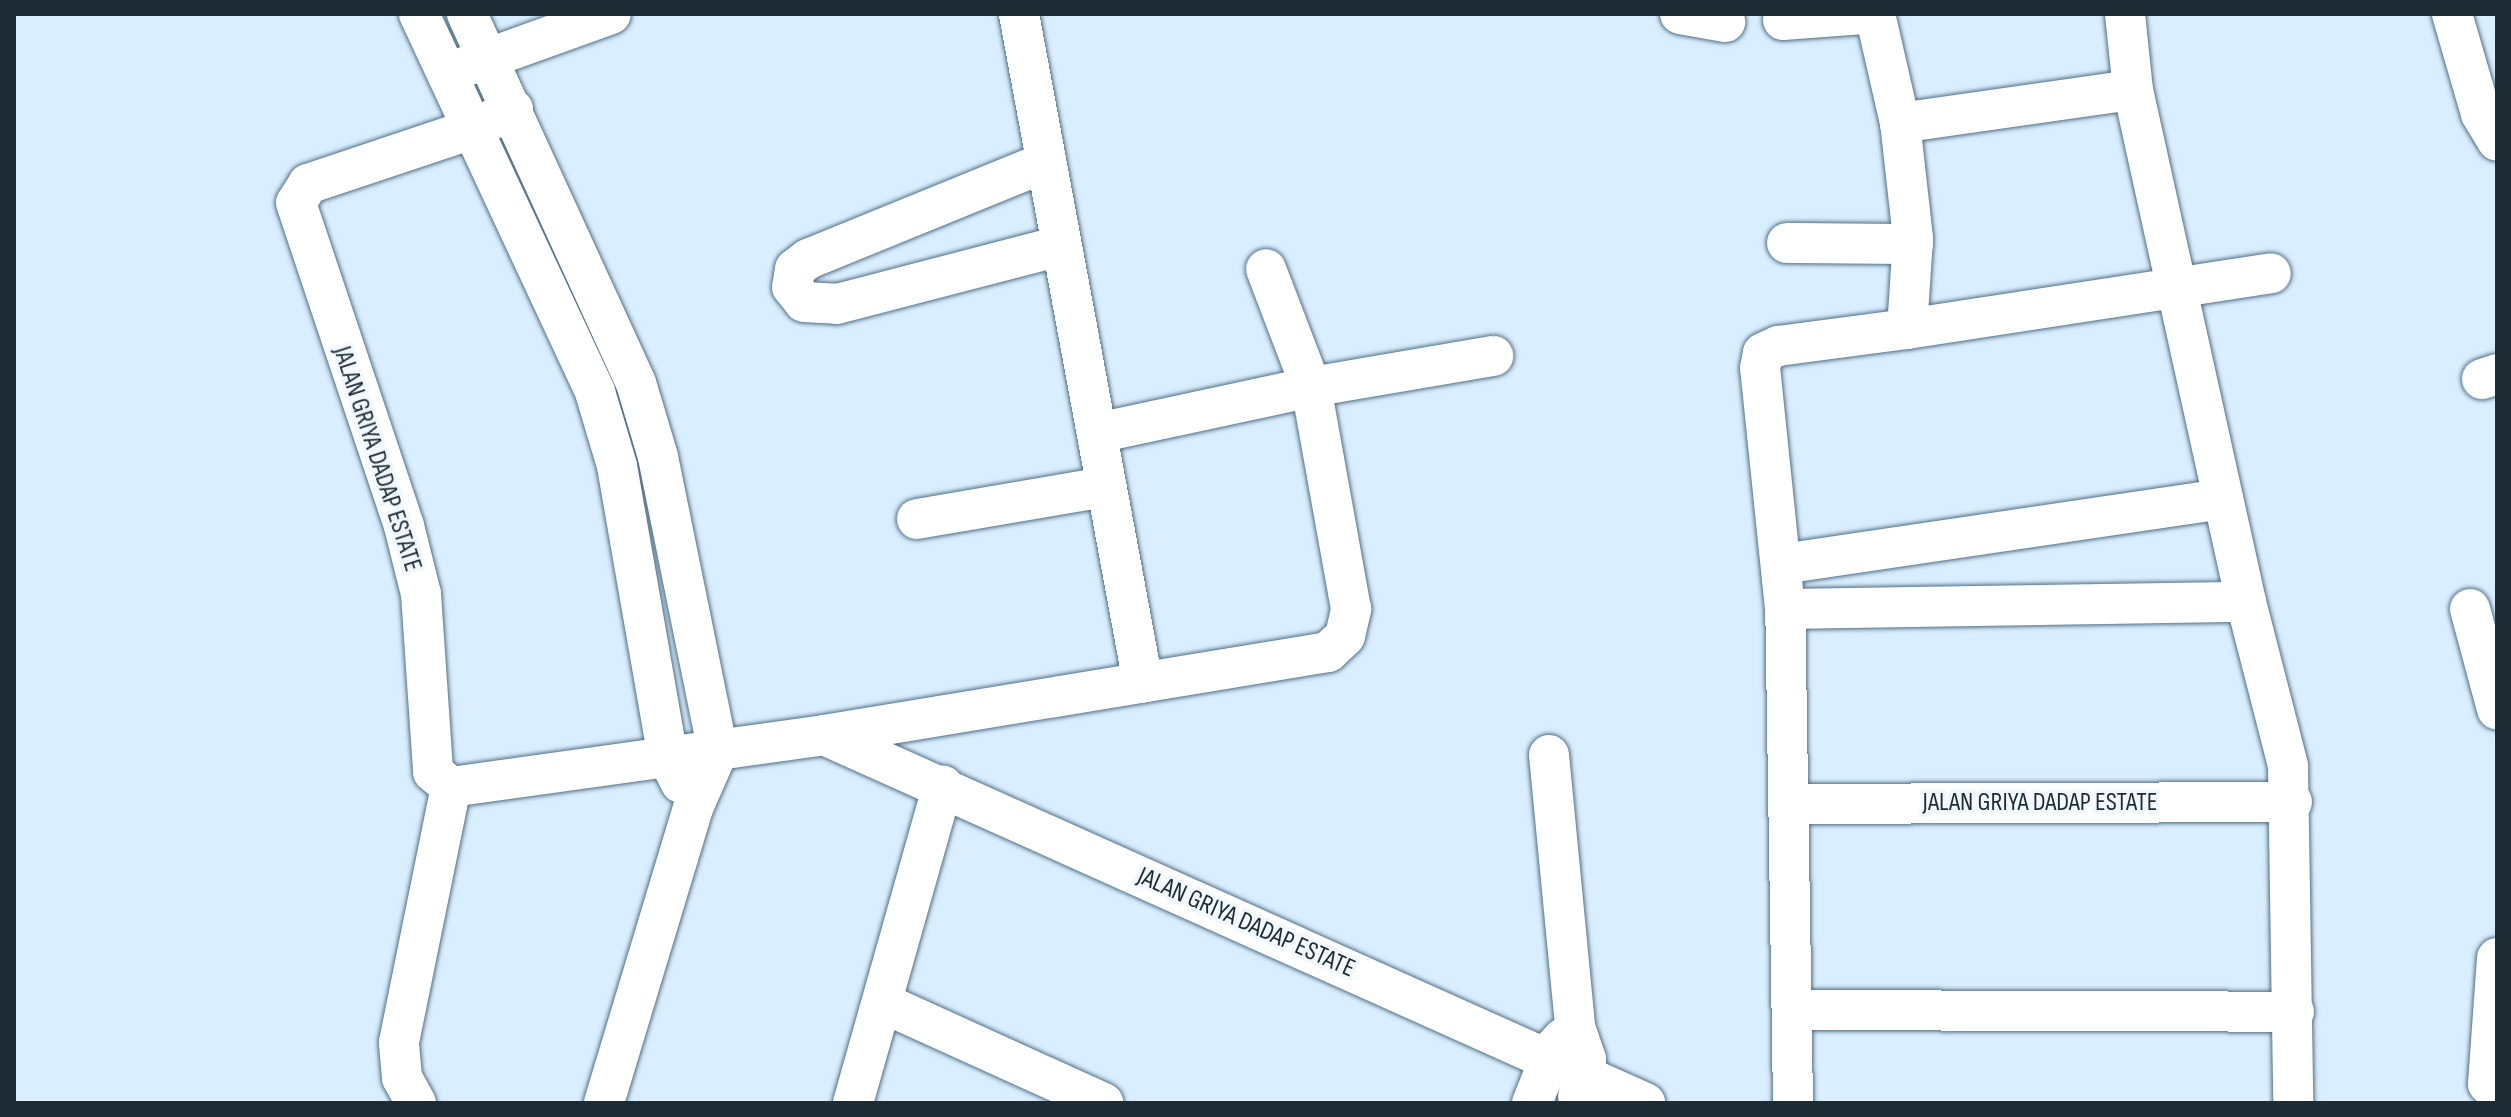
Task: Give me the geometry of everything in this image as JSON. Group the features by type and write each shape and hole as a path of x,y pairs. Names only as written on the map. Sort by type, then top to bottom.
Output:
{"street":[{"path":"419,14 475,128 595,392 617,466 668,758 693,808"},
{"path":"467,14 636,383 658,457 718,751 693,808 604,1103"},
{"path":"448,73 611,14"},
{"path":"1019,14 1143,683"},
{"path":"1680,14 1725,22"},
{"path":"1783,20 1864,14"},
{"path":"1875,14 1900,123 1913,244 1907,329"},
{"path":"2125,14 2133,90 2246,602 2288,766 2292,802 2293,1103"},
{"path":"2452,14 2481,114 2497,141"},
{"path":"1900,123 2133,90"},
{"name":"JALAN GRIYA DADAP ESTATE","path":"451,787 433,772 421,594 404,526 296,203 308,184 475,128 513,109"},
{"path":"1046,162 808,259 795,269 792,287 804,302 837,304 1060,246"},
{"path":"1787,243 1913,244"},
{"path":"416,1103 402,1078 399,1042 451,787 824,735 1328,652 1345,636 1351,609 1311,387 1266,269"},
{"path":"1793,1103 1795,1010 1785,609 1760,368 1763,353 1778,346 2271,273"},
{"path":"1097,433 1311,387 1493,356"},
{"path":"917,519 1105,487"},
{"path":"1782,564 2223,499"},
{"path":"1785,609 2246,602"},
{"path":"2470,609 2497,709"},
{"name":"JALAN GRIYA DADAP ESTATE","path":"824,735 1549,1059 1580,1091 1645,1103"},
{"path":"1549,755 1575,1027 1586,1059 1580,1091"},
{"path":"853,1103 943,786"},
{"name":"JALAN GRIYA DADAP ESTATE","path":"1788,804 2292,802"},
{"path":"2497,958 2488,1084 2497,1092"},
{"path":"883,1003 1103,1103"},
{"path":"1795,1010 2294,1012"},
{"path":"1532,1103 1549,1059 1575,1027"}]}
